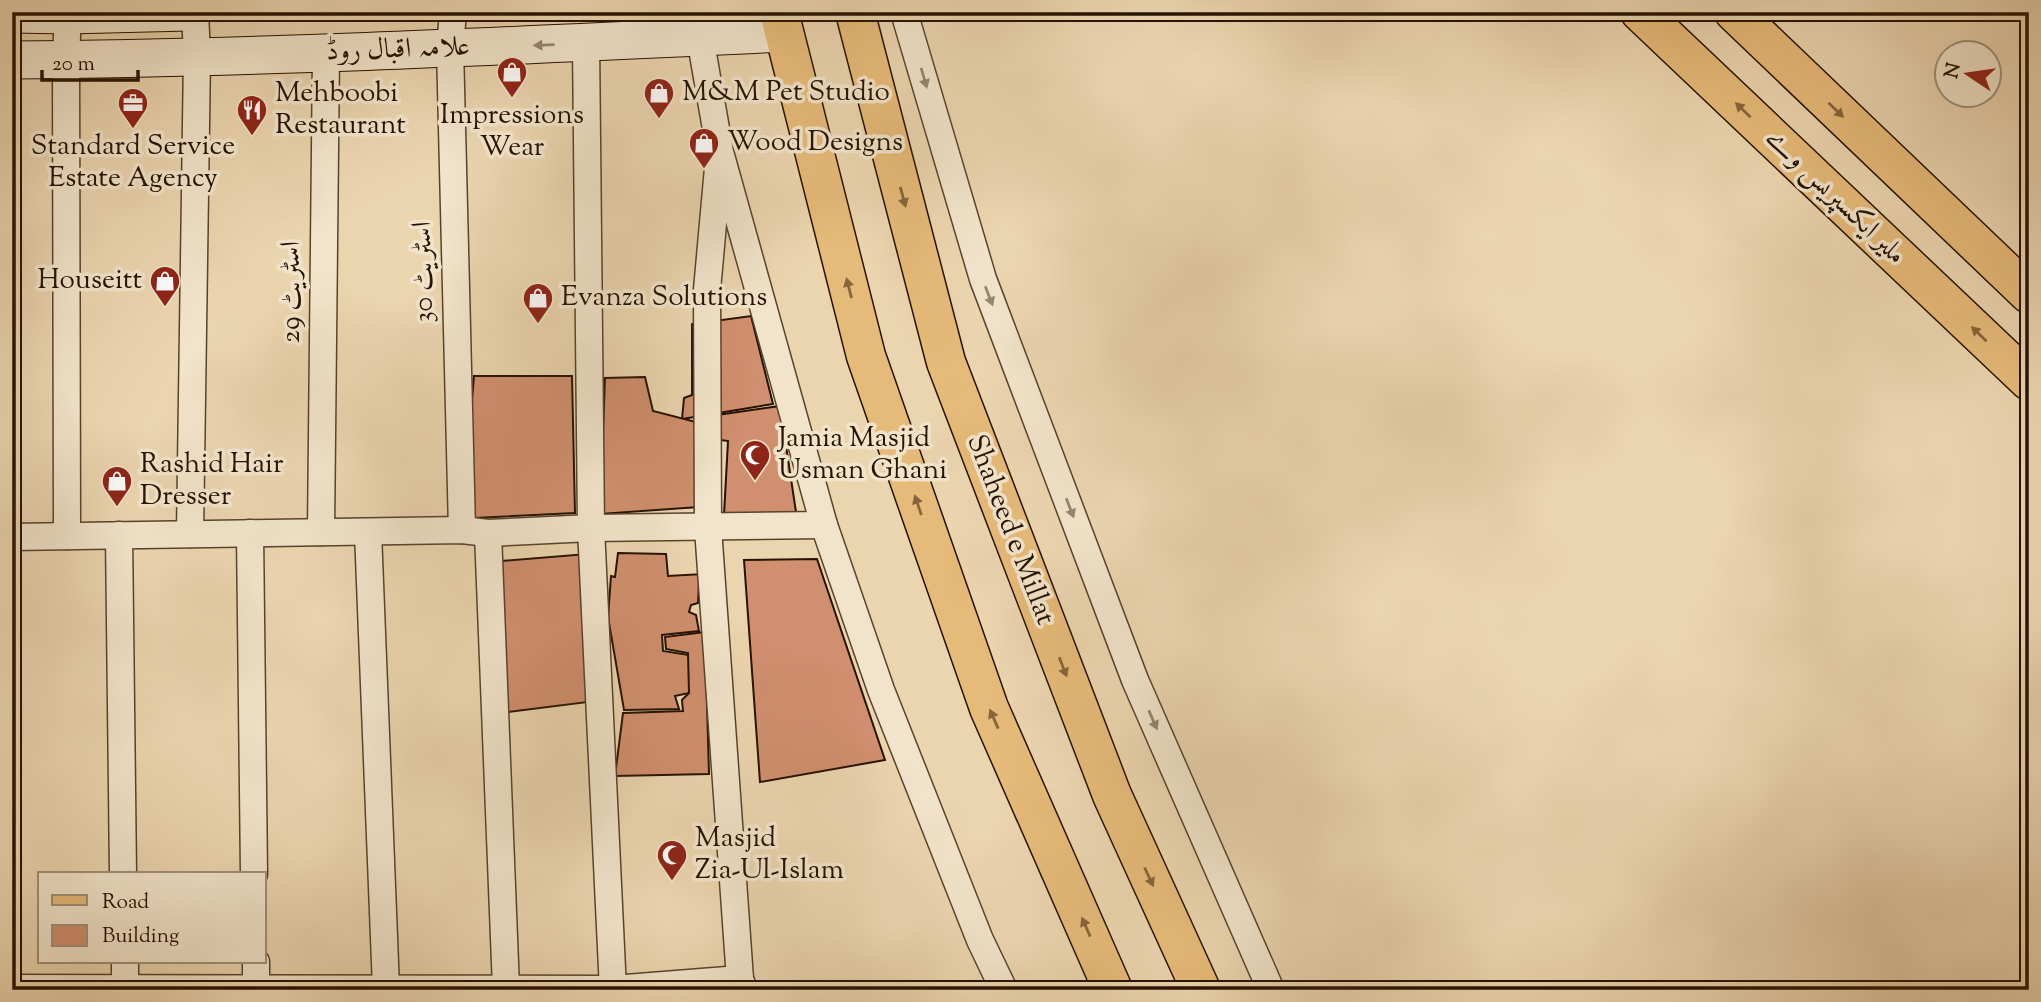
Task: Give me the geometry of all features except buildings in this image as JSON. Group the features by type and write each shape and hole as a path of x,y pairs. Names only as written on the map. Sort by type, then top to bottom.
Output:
{"main road":[{"name":"Shaheed e Millat","path":"855,12 946,362 1112,796 1201,990"},
{"name":"ملیر ایکسپریس وے","path":"1640,12 2029,381"},
{"path":"1734,12 2029,294"},
{"path":"781,23 866,356 989,708 1113,990"}],"street":[{"path":"12,14 188,12"},
{"path":"190,534 197,56 195,12"},
{"path":"904,12 983,279 1135,680 1271,990"},
{"path":"67,536 68,14"},
{"name":"علامہ اقبال روڈ","path":"12,60 326,53 451,30 586,43 679,29 781,23"},
{"path":"679,29 720,152 824,525 881,690 980,940 1004,990"},
{"name":"اسٹریٹ 30","path":"451,30 461,530"},
{"path":"586,43 591,528 613,989"},
{"name":"اسٹریٹ 29","path":"321,532 326,53"},
{"path":"12,988 613,989 742,984 708,528 707,290 720,152"},
{"path":"12,537 461,530 488,533 591,528 824,525"},
{"path":"368,531 386,988"},
{"path":"250,533 254,872"},
{"path":"488,533 506,988"},
{"path":"119,535 124,872"},
{"path":"125,964 125,988"},
{"path":"256,964 256,988"}],"place":[{"name":"Impressions Wear","path":"512,99"},
{"name":"M&M Pet Studio","path":"659,120"},
{"name":"Standard Service Estate Agency","path":"133,130"},
{"name":"Mehboobi Restaurant","path":"252,137"},
{"name":"Wood Designs","path":"704,170"},
{"name":"Houseitt","path":"165,308"},
{"name":"Evanza Solutions","path":"538,325"},
{"name":"Jamia Masjid Usman Ghani","path":"755,482"},
{"name":"Rashid Hair Dresser","path":"117,508"},
{"name":"Masjid Zia-Ul-Islam","path":"672,882"}]}
